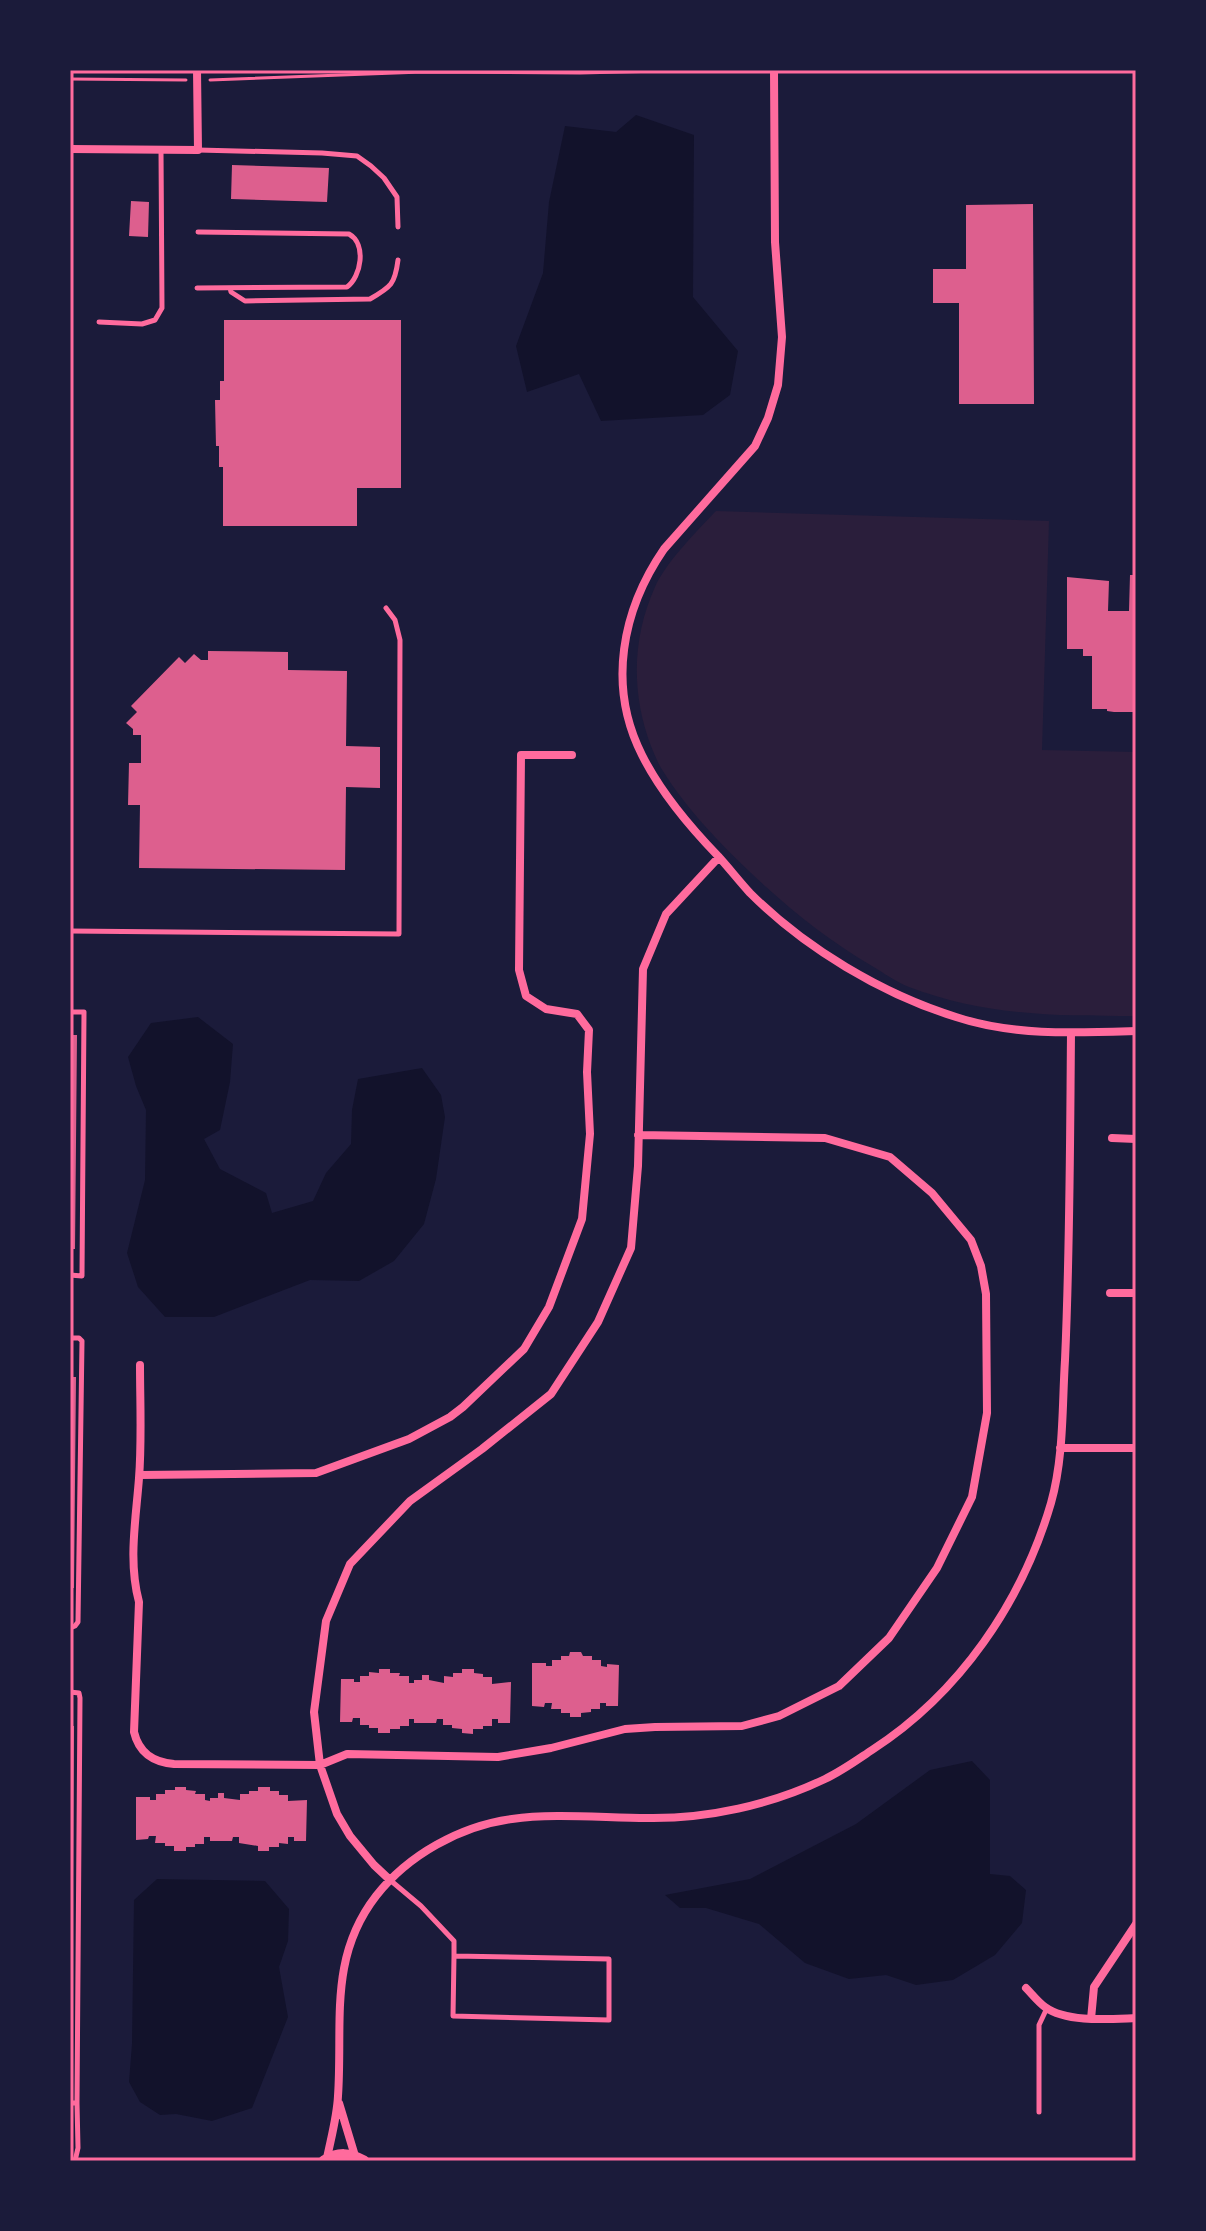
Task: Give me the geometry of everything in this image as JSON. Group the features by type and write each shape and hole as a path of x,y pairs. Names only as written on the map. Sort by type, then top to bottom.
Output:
{"street":[{"path":"70,149 198,150 197,70"},
{"path":"774,70 775,242 782,337 781,367 773,402 749,453 652,566 634,603 623,653 629,721 642,755 665,794 690,826 751,893 830,956 892,993 958,1018 989,1026 1071,1033 1136,1031"},
{"path":"140,1475 316,1473 409,1439 450,1417 524,1349 549,1307 582,1219 590,1134 587,1072 589,1030 577,1014 546,1009 526,996 519,970 521,755 572,755"},
{"path":"390,1880 350,1836 337,1814 320,1765 314,1712 326,1621 350,1564 410,1501 551,1394 598,1322 631,1248 643,969 666,914 719,857"},
{"path":"359,2158 346,2154 326,2160 338,2099 341,1979 347,1950 374,1899 390,1880 426,1851 452,1837 512,1819 664,1819 693,1816 762,1802 827,1778 890,1738 918,1716 945,1689 1005,1610 1036,1545 1052,1499 1060,1448 1067,1316 1071,1033"},
{"path":"140,1365 140,1475 133,1540 135,1586 139,1602 134,1732 137,1744 151,1758 161,1762 320,1765 347,1754 498,1757 542,1750 625,1729 742,1726 779,1716 839,1686 889,1638 937,1568 972,1497 987,1413 986,1294 981,1266 971,1240 932,1193 890,1157 825,1138 638,1135"},
{"path":"1112,1138 1136,1139"},
{"path":"1110,1293 1136,1293"},
{"path":"1060,1448 1136,1448"},
{"path":"1091,2019 1094,1987 1136,1924"},
{"path":"1026,1988 1047,2008 1064,2015 1091,2019 1136,2018"},
{"path":"338,2099 359,2158"}],"lane":[{"path":"99,322 142,324 155,320 162,308 161,150"},
{"path":"198,150 357,156 384,178 397,197 398,227"},
{"path":"197,288 347,287 355,281 359,271 359,244 349,234 198,232"},
{"path":"230,288 245,301 370,299 395,280 398,260"},
{"path":"70,931 399,934 400,640 395,620 386,608"},
{"path":"70,1012 84,1012 84,1028 82,1276 70,1275"},
{"path":"70,1338 82,1341 78,1622 70,1628"},
{"path":"70,1692 79,1693 80,1698 74,2103 78,2148 75,2161"},
{"path":"390,1880 421,1906 454,1941 453,2016 609,2020 609,1959 454,1956"},
{"path":"1039,2112 1039,2025 1047,2008"}],"path":[{"path":"70,79 197,81 422,72 702,70"}],"shaded area":[{"path":"636,115 694,135 693,297 738,351 730,395 703,415 601,421 579,374 527,392 516,346 543,273 549,202 565,126 616,132"},
{"path":"716,511 1049,521 1042,750 1136,752 1136,1016 993,1009 938,997 904,985 843,948 777,897 696,815 661,768 644,726 637,686 638,646 647,606 660,577"},
{"path":"198,1017 233,1044 230,1082 220,1130 204,1139 220,1169 266,1193 272,1213 313,1201 326,1173 351,1144 352,1110 358,1079 422,1068 441,1095 445,1117 436,1179 424,1224 394,1261 359,1281 310,1280 214,1317 165,1317 138,1287 127,1253 145,1180 146,1110 128,1057 151,1023"},
{"path":"972,1761 990,1780 990,1874 1010,1876 1026,1890 1022,1923 995,1955 953,1980 916,1985 886,1975 849,1979 805,1963 759,1924 706,1908 680,1908 665,1895 750,1879 856,1824 930,1770"},
{"path":"157,1879 265,1881 289,1909 288,1941 279,1967 288,2017 252,2108 212,2121 176,2114 160,2115 140,2102 129,2082 134,1900"}],"building":[{"path":"232,165 329,168 327,202 231,199"},
{"path":"131,201 149,202 148,237 129,236"},
{"path":"1033,204 1034,404 959,404 959,303 933,303 933,269 966,269 966,205"},
{"path":"224,320 401,320 401,488 357,488 357,526 223,526 223,467 219,467 219,446 216,446 215,400 220,400 220,381 224,381"},
{"path":"1130,575 1136,575 1134,712 1092,709 1092,656 1083,656 1083,649 1067,649 1067,577 1109,581 1108,611 1129,611"},
{"path":"208,651 288,652 288,670 347,671 346,746 380,747 380,788 346,787 345,870 139,868 140,805 128,805 129,763 141,763 141,735 133,735 133,729 126,723 137,712 131,706 179,657 185,663 194,654 201,660 208,660"},
{"path":"70,1035 77,1035 75,1249 70,1249"},
{"path":"70,1377 76,1377 74,1588 70,1588"},
{"path":"570,1652 581,1652 583,1656 592,1656 592,1660 601,1660 601,1666 619,1665 618,1706 600,1703 600,1709 581,1713 581,1717 570,1717 570,1713 561,1713 561,1709 551,1709 552,1703 545,1703 544,1707 532,1706 532,1663 552,1666 552,1660 561,1660 561,1656 569,1656"},
{"path":"379,1669 390,1669 390,1673 409,1676 409,1683 422,1680 422,1675 429,1675 429,1680 444,1683 444,1676 453,1677 453,1673 462,1673 462,1669 474,1669 474,1673 483,1674 483,1677 492,1677 492,1684 511,1682 510,1723 498,1723 498,1719 492,1719 492,1726 473,1729 473,1734 462,1733 462,1729 452,1728 452,1725 443,1725 443,1719 437,1719 436,1723 414,1723 414,1719 409,1719 409,1726 390,1729 390,1733 378,1733 378,1728 360,1725 360,1718 340,1722 341,1679 360,1682 360,1676 369,1676 369,1672 379,1673"},
{"path":"70,1726 74,1726 73,1880 70,1880"},
{"path":"175,1787 186,1787 186,1790 196,1791 195,1794 205,1794 205,1800 210,1801 210,1798 218,1798 218,1793 224,1793 224,1798 240,1800 240,1794 258,1791 258,1787 270,1787 270,1791 279,1791 279,1795 288,1795 288,1801 307,1800 306,1841 294,1841 294,1837 288,1837 288,1844 279,1843 279,1847 269,1847 269,1851 258,1851 258,1846 239,1843 239,1837 233,1837 232,1841 210,1841 210,1837 204,1837 204,1844 186,1847 186,1851 174,1851 174,1846 155,1843 156,1836 136,1840 136,1797 156,1800 156,1794 165,1794 165,1790 175,1790"}]}
